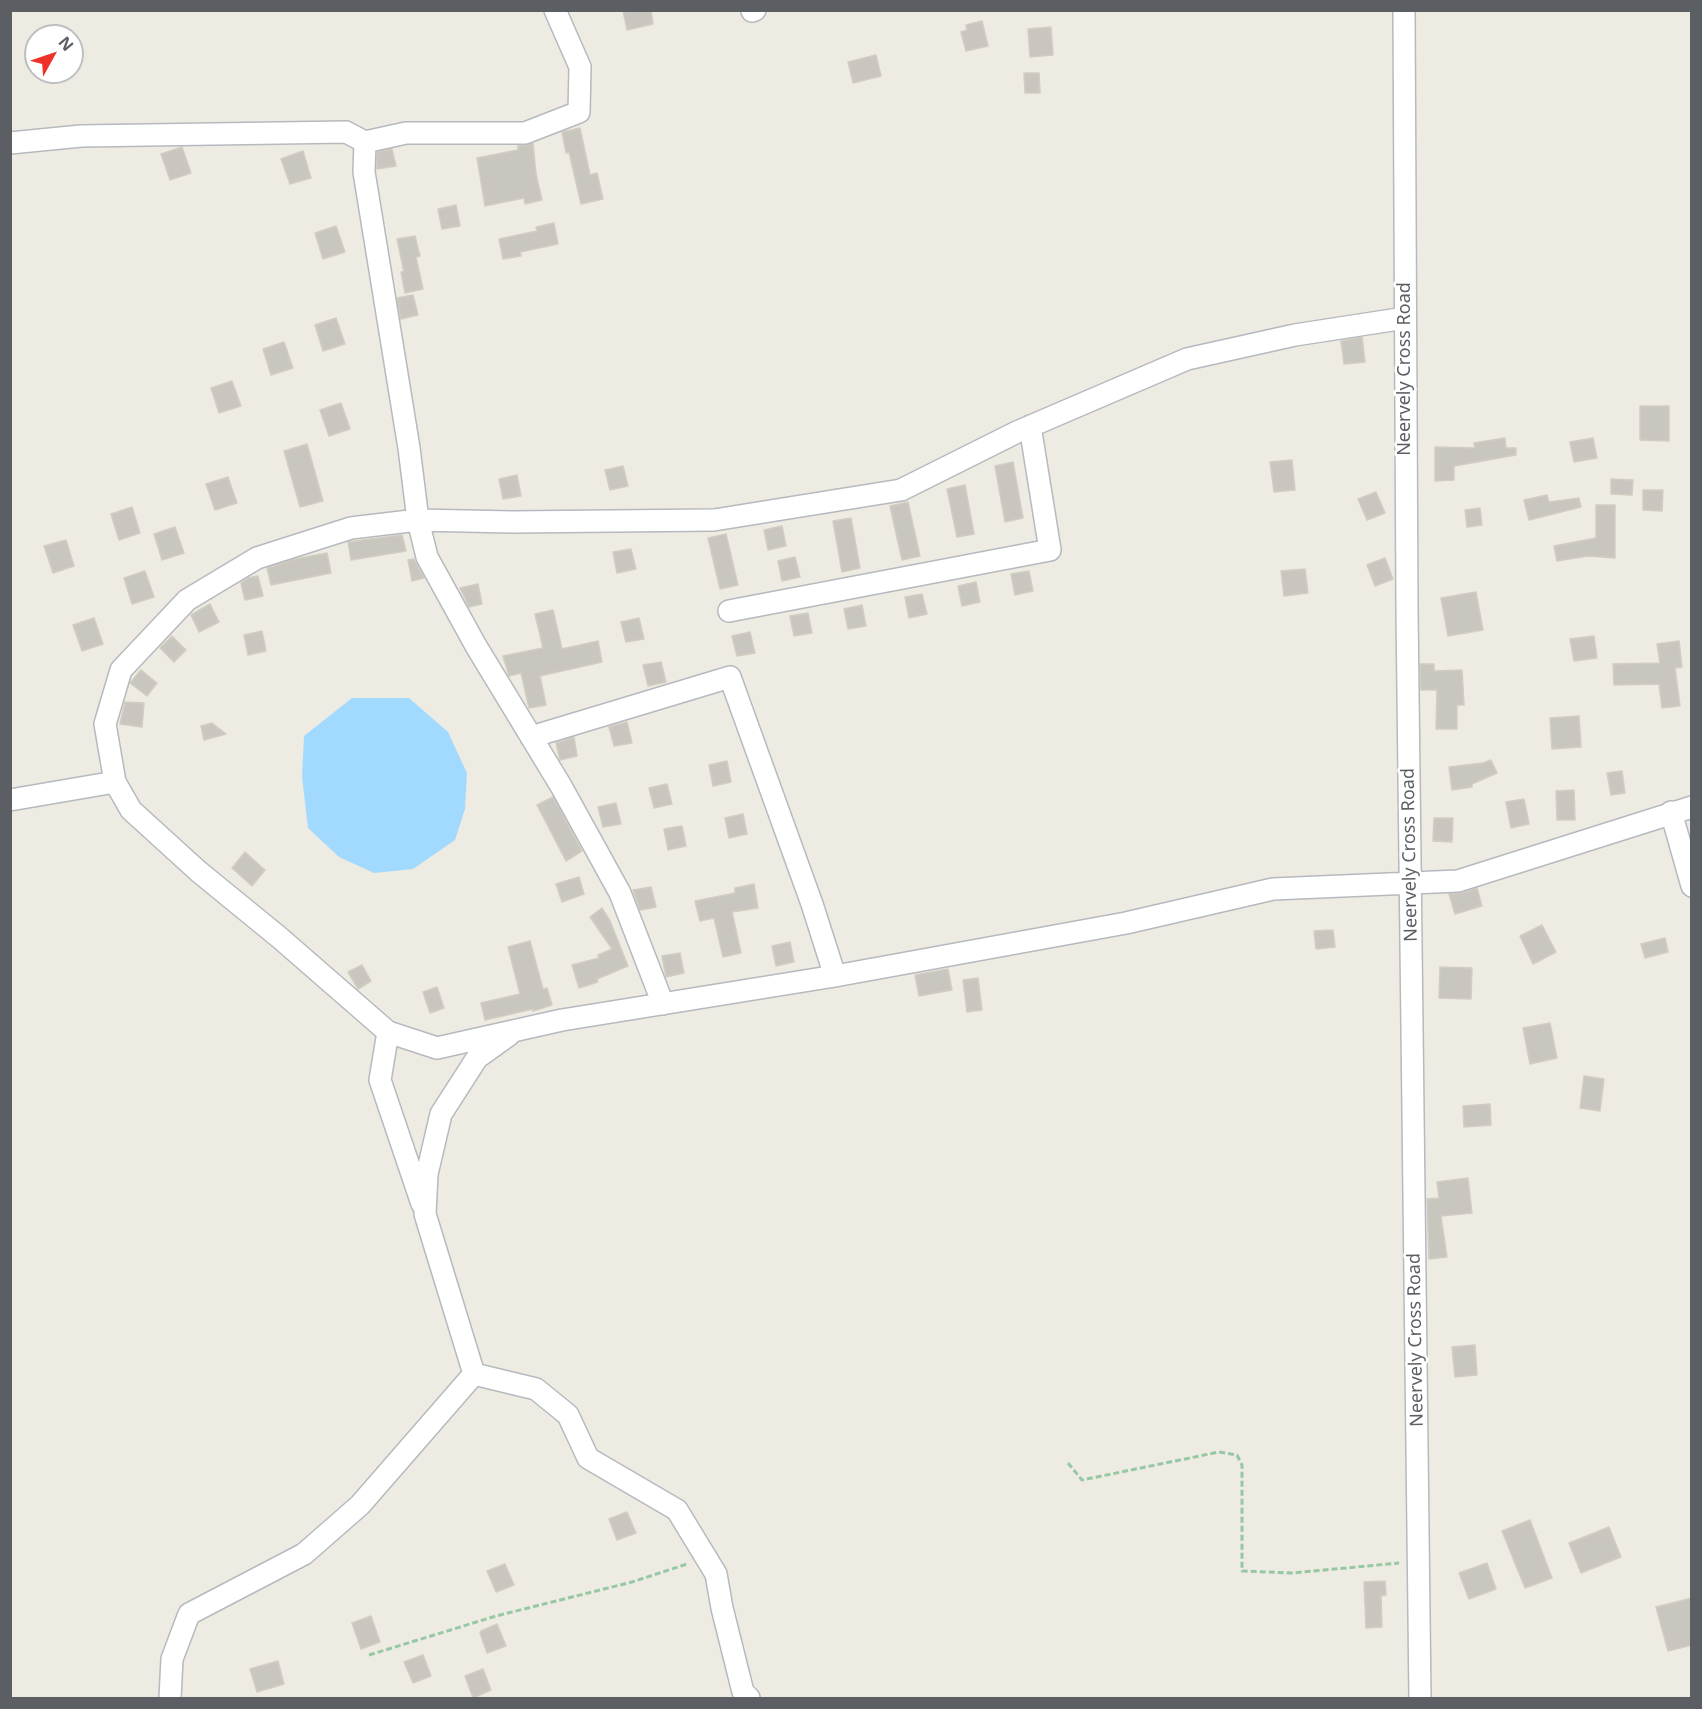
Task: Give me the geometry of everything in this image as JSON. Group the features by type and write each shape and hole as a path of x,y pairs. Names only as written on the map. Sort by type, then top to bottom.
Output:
{"street":[{"path":"10,143 81,136 346,132 365,142 406,133 525,133 579,112 580,67 555,10"},
{"name":"Neervely Cross Road","path":"1404,10 1410,884 1420,1698"},
{"path":"365,142 364,172 409,448 418,520 427,557 476,646 620,893 663,1004"},
{"path":"1405,318 1295,335 1187,359 1030,426 901,490 714,520 512,522 418,520 351,528 257,558 187,600 121,670 105,724 115,782 131,810 198,871 280,938 388,1032 437,1048 562,1020 835,976 1126,923 1273,889 1458,881 1692,807"},
{"path":"729,611 1050,550 1030,426"},
{"path":"531,737 730,677 812,904 835,976"},
{"path":"10,800 115,782"},
{"path":"1671,812 1692,886"},
{"path":"425,1214 427,1174 441,1114 477,1058 514,1031"},
{"path":"388,1032 380,1080 425,1214 474,1374"},
{"path":"474,1374 536,1389 568,1415 588,1458 677,1510 716,1574 743,1692 749,1698"},
{"path":"170,1698 172,1659 189,1614 304,1554 360,1505 474,1374"}],"path":[{"path":"1068,1463 1082,1480 1219,1452 1237,1455 1242,1465 1242,1571 1292,1573 1419,1561"},
{"path":"369,1655 496,1616 632,1582 706,1558"}],"water":[{"path":"352,698 409,698 448,732 467,773 465,809 455,840 413,869 374,873 339,857 308,828 302,777 304,736"}],"building":[{"path":"623,10 651,10 653,24 627,30"},
{"path":"982,21 988,46 966,51 961,32 967,30 966,25"},
{"path":"1051,27 1053,55 1030,57 1028,29"},
{"path":"876,55 881,76 853,83 848,62"},
{"path":"1024,73 1039,73 1040,93 1025,93"},
{"path":"580,128 590,175 597,173 603,199 581,204 562,132"},
{"path":"533,143 536,174 542,200 525,204 524,198 485,206 477,158 518,150 518,146"},
{"path":"182,147 191,173 170,180 161,154"},
{"path":"392,149 396,166 377,169 377,152"},
{"path":"303,151 311,178 290,184 281,159"},
{"path":"456,205 460,226 442,229 438,209"},
{"path":"554,223 558,244 520,252 521,256 503,259 499,239 537,231 536,227"},
{"path":"336,226 345,252 323,259 315,233"},
{"path":"415,236 420,256 416,257 423,289 405,293 401,272 404,272 397,239"},
{"path":"413,295 418,315 401,319 397,298"},
{"path":"336,318 345,344 323,351 315,325"},
{"path":"1362,337 1365,362 1344,364 1341,341"},
{"path":"284,342 293,368 271,375 263,349"},
{"path":"232,381 241,406 219,413 211,388"},
{"path":"341,403 350,429 329,436 320,410"},
{"path":"1640,406 1669,406 1669,441 1640,440"},
{"path":"1505,438 1506,448 1516,448 1516,455 1454,466 1454,480 1435,481 1435,447 1475,448 1474,443"},
{"path":"1593,438 1597,458 1574,462 1570,442"},
{"path":"307,444 323,501 300,507 284,451"},
{"path":"1292,460 1295,490 1274,492 1270,462"},
{"path":"1013,462 1023,518 1005,522 995,466"},
{"path":"623,466 628,486 610,490 605,470"},
{"path":"517,475 521,496 503,499 499,479"},
{"path":"228,477 237,503 215,510 206,484"},
{"path":"1611,479 1633,480 1632,495 1611,494"},
{"path":"965,485 974,534 957,537 947,489"},
{"path":"1643,490 1663,490 1662,511 1643,510"},
{"path":"1376,492 1385,513 1367,520 1358,499"},
{"path":"1547,495 1549,502 1579,498 1581,507 1529,520 1524,500"},
{"path":"908,502 920,556 902,560 890,506"},
{"path":"1596,505 1615,505 1615,558 1588,556 1557,561 1554,546 1596,538"},
{"path":"132,507 140,533 119,540 111,514"},
{"path":"1480,508 1482,525 1467,527 1465,510"},
{"path":"851,518 860,568 842,572 833,521"},
{"path":"782,526 786,546 768,550 764,530"},
{"path":"175,527 184,553 162,560 154,534"},
{"path":"726,534 738,585 720,589 708,538"},
{"path":"402,535 406,551 351,560 348,542"},
{"path":"66,540 74,566 53,573 44,546"},
{"path":"631,549 636,569 617,573 613,552"},
{"path":"327,553 331,573 271,585 267,568 295,559"},
{"path":"795,557 800,577 782,581 778,561"},
{"path":"1385,558 1393,579 1375,586 1367,565"},
{"path":"414,559 424,578 412,581 408,560"},
{"path":"1305,569 1308,593 1284,596 1281,571"},
{"path":"145,571 154,597 132,604 124,578"},
{"path":"1029,571 1033,591 1015,595 1011,574"},
{"path":"258,576 263,596 245,600 241,583 248,578"},
{"path":"976,582 980,602 962,606 958,586"},
{"path":"478,584 482,604 469,607 460,588"},
{"path":"1476,592 1483,630 1448,636 1441,598"},
{"path":"922,594 927,614 909,618 905,597"},
{"path":"210,604 219,622 199,632 191,615"},
{"path":"862,605 866,626 848,629 844,609"},
{"path":"553,610 562,649 598,641 602,662 540,676 546,705 529,708 521,673 509,676 503,656 543,648 535,614"},
{"path":"808,613 812,633 794,636 790,616"},
{"path":"94,618 103,644 82,651 73,625"},
{"path":"639,618 644,639 626,642 621,622"},
{"path":"262,631 266,651 248,655 244,635"},
{"path":"750,632 755,653 737,656 732,636"},
{"path":"172,636 186,650 174,662 160,648"},
{"path":"1594,636 1597,658 1574,661 1570,639"},
{"path":"1679,641 1682,667 1675,668 1680,706 1662,708 1659,684 1614,685 1613,664 1660,663 1657,644"},
{"path":"661,662 666,682 648,686 643,665"},
{"path":"1420,664 1434,664 1434,671 1462,670 1464,705 1457,705 1457,729 1436,729 1437,690 1421,690"},
{"path":"141,670 157,683 147,696 130,683"},
{"path":"125,702 144,703 142,727 120,724"},
{"path":"1579,716 1581,747 1552,749 1550,718"},
{"path":"627,722 632,743 614,746 609,727"},
{"path":"212,723 226,734 204,740 201,726"},
{"path":"574,737 577,756 560,760 556,743"},
{"path":"1491,760 1497,773 1472,784 1472,787 1452,790 1449,767"},
{"path":"727,761 731,782 713,786 709,765"},
{"path":"1622,771 1625,793 1611,795 1607,773"},
{"path":"667,784 672,804 654,808 649,788"},
{"path":"1574,790 1575,820 1557,820 1556,791"},
{"path":"553,797 582,851 566,861 537,805"},
{"path":"1524,799 1529,824 1511,828 1506,802"},
{"path":"616,803 621,824 603,827 598,807"},
{"path":"743,814 747,834 729,838 725,818"},
{"path":"1434,818 1453,818 1452,842 1433,841"},
{"path":"682,826 686,846 668,850 664,829"},
{"path":"245,852 265,870 252,886 232,868"},
{"path":"579,877 584,894 562,902 556,884"},
{"path":"754,884 758,908 732,912 741,953 723,957 714,918 700,921 695,901 735,893 735,888"},
{"path":"651,887 656,907 640,910 633,890"},
{"path":"1477,888 1482,906 1455,914 1449,894"},
{"path":"602,908 610,921 628,966 597,979 598,982 579,988 572,965 599,958 598,955 612,949 590,917"},
{"path":"1542,925 1556,952 1533,964 1520,936"},
{"path":"1333,930 1335,947 1316,949 1314,931"},
{"path":"1665,938 1668,952 1645,958 1641,944"},
{"path":"530,941 543,989 547,988 552,1005 485,1020 481,1003 520,994 508,947"},
{"path":"790,942 794,962 776,966 772,946"},
{"path":"680,953 684,973 666,977 662,956"},
{"path":"362,965 371,981 358,989 348,972"},
{"path":"1440,967 1472,968 1471,999 1439,998"},
{"path":"948,969 952,990 919,996 915,975"},
{"path":"978,978 982,1010 967,1012 963,980"},
{"path":"437,987 444,1008 430,1013 423,992"},
{"path":"1550,1023 1557,1058 1530,1064 1523,1028"},
{"path":"1584,1076 1604,1079 1600,1111 1580,1108"},
{"path":"1490,1104 1491,1125 1464,1127 1463,1106"},
{"path":"1468,1178 1472,1213 1441,1216 1447,1257 1429,1259 1427,1199 1439,1198 1437,1182"},
{"path":"1475,1345 1477,1375 1455,1377 1452,1347"},
{"path":"627,1512 636,1533 617,1540 609,1519"},
{"path":"1530,1520 1552,1578 1525,1588 1502,1531"},
{"path":"1609,1527 1621,1557 1581,1573 1569,1543"},
{"path":"1487,1563 1496,1589 1469,1599 1459,1573"},
{"path":"505,1564 514,1585 496,1592 487,1571"},
{"path":"1385,1581 1386,1595 1381,1596 1382,1627 1366,1628 1364,1582"},
{"path":"1692,1598 1692,1645 1668,1651 1656,1607"},
{"path":"371,1616 380,1642 361,1649 352,1623"},
{"path":"497,1624 506,1646 487,1653 480,1633"},
{"path":"423,1655 431,1676 413,1683 404,1662"},
{"path":"278,1661 284,1684 257,1692 250,1669"},
{"path":"483,1669 491,1690 473,1698 465,1676"}]}
